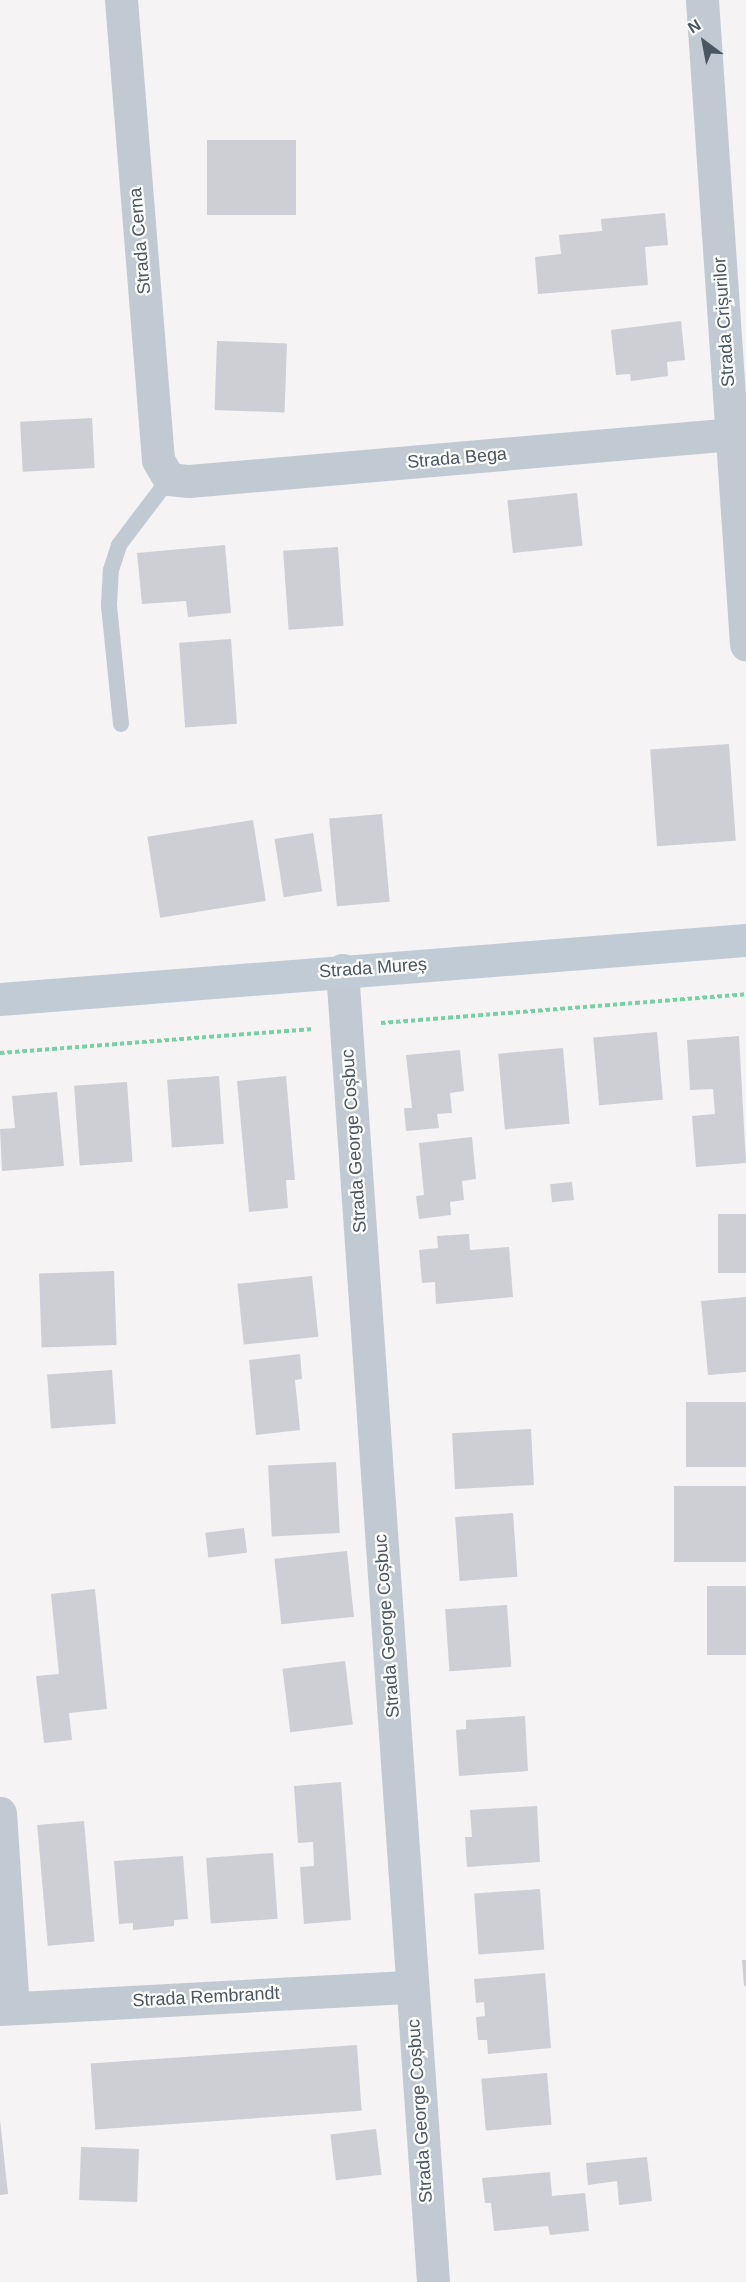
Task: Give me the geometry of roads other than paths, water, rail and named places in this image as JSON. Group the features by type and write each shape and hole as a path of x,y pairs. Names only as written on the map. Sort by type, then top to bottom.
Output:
{"street":[{"name":"Strada Cerna","path":"121,0 158,460 169,478"},
{"name":"Strada Crișurilor","path":"707,0 739,434 746,644"},
{"name":"Strada Bega","path":"169,478 189,482 739,434"},
{"name":"Strada Mureș","path":"0,999 342,970 746,940"},
{"name":"Strada George Coșbuc","path":"342,970 433,2282"},
{"path":"0,1813 7,2008"},
{"name":"Strada Rembrandt","path":"7,2008 411,1987"}],"lane":[{"path":"121,724 110,605 111,570 119,545 130,526 169,478"}]}
